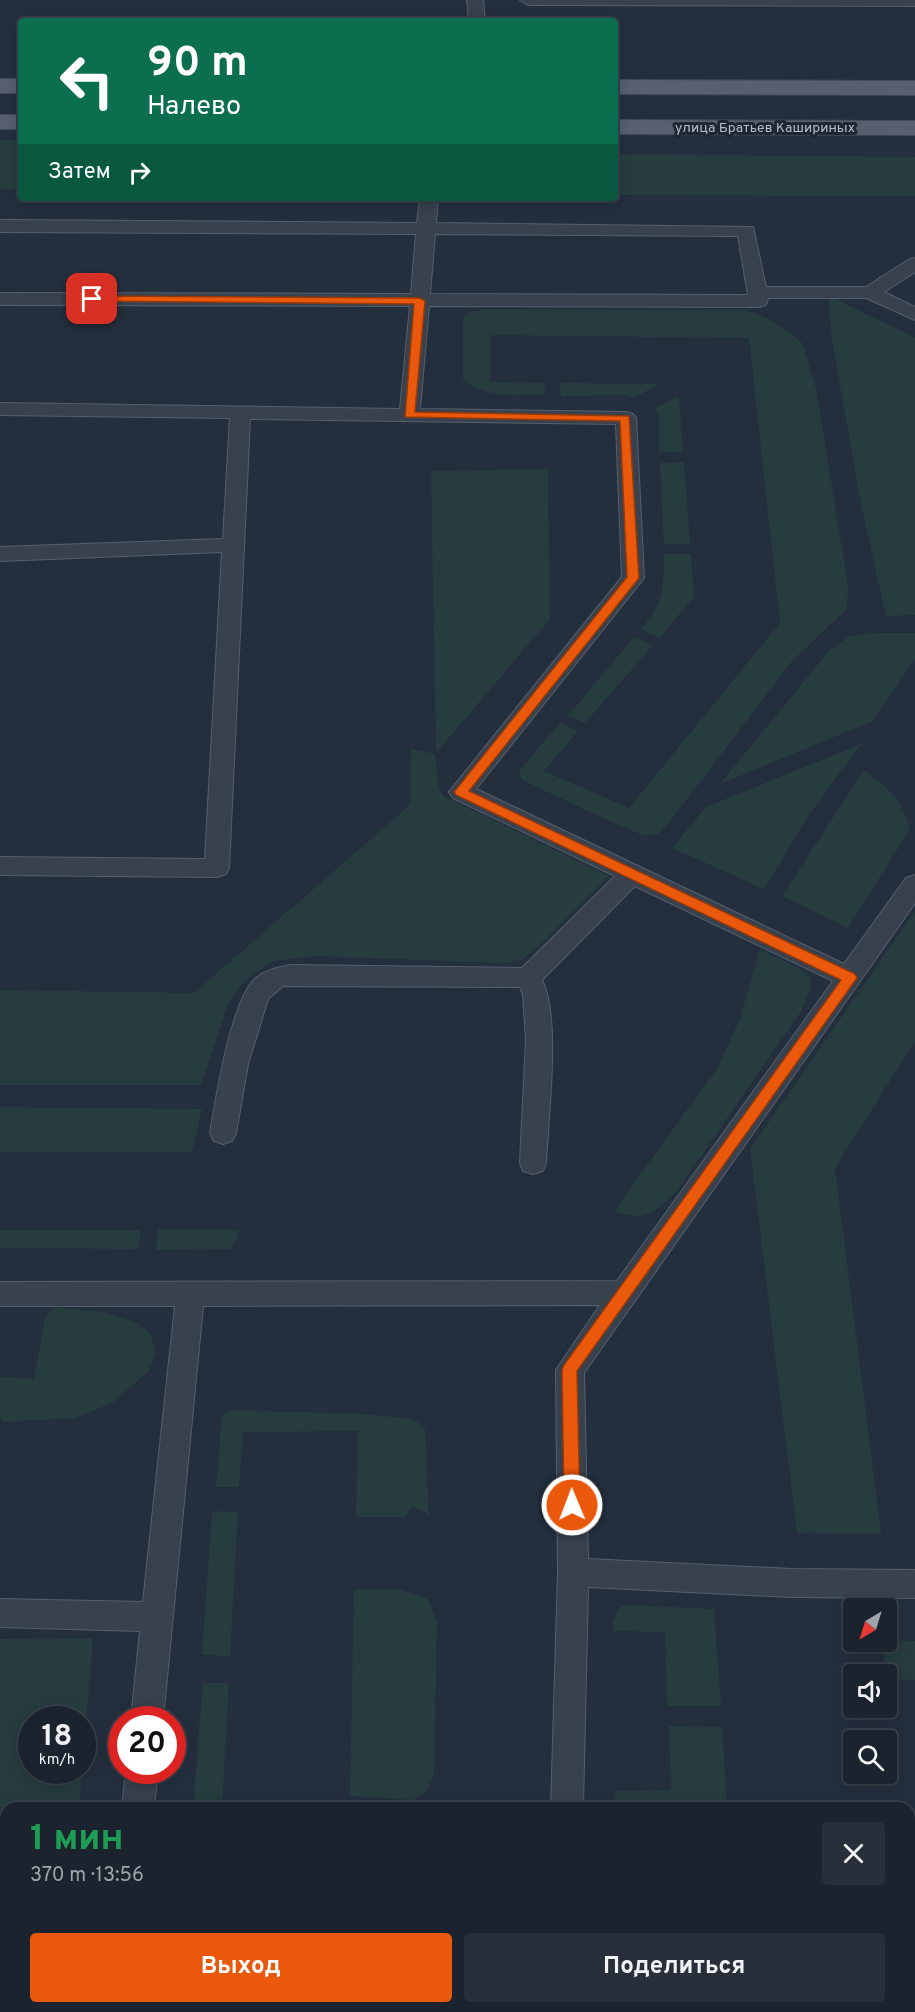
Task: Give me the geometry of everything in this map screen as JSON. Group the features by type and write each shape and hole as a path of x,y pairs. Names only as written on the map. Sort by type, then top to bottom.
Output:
{"main road":[{"path":"0,86 18,86"},
{"path":"618,87 915,88"},
{"path":"0,122 18,122"},
{"name":"улица Братьев Кашириных","path":"618,128 915,128"}],"lane":[{"path":"475,0 477,18"},
{"path":"528,0 915,1"},
{"path":"409,415 429,201"},
{"path":"0,226 746,231 759,301 0,299"},
{"path":"870,293 915,264"},
{"path":"757,293 835,291 870,293 915,314"},
{"path":"0,409 626,418 633,578 461,792 850,978"},
{"path":"0,866 217,868 240,412"},
{"path":"0,554 234,545"},
{"path":"223,1133 235,1064 255,999 259,990 274,978 291,975 528,978 632,874"},
{"path":"567,1802 573,1572 570,1370 915,884"},
{"path":"528,978 536,994 539,1040 533,1163"},
{"path":"148,1706 190,1293"},
{"path":"0,1294 626,1293"},
{"path":"573,1572 791,1583 915,1584"},
{"path":"0,1613 157,1617"},
{"path":"139,1802 141,1784"}],"green space":[{"path":"0,140 18,140 18,190 0,189"},
{"path":"618,154 915,157 915,196 618,195"},
{"path":"828,295 915,338 915,615 886,616 859,494 832,339"},
{"path":"487,309 745,310 765,317 784,328 803,344 816,389 848,585 847,609 792,661 658,834 645,836 605,819 522,780 519,771 560,723 578,731 544,771 629,808 780,623 749,338 491,335 490,382 545,383 544,395 491,393 463,380 463,317 470,312"},
{"path":"560,383 659,384 634,398 623,395 561,396"},
{"path":"679,396 683,452 659,452 659,415 655,408"},
{"path":"684,462 690,544 664,544 660,463"},
{"path":"548,469 550,619 436,753 431,471"},
{"path":"664,554 691,554 694,597 659,638 641,630 659,602"},
{"path":"873,633 915,633 915,659 873,721 720,784 829,651 848,637"},
{"path":"634,637 653,645 585,723 568,716"},
{"path":"861,744 809,815 764,889 672,848 706,807"},
{"path":"411,749 435,754 439,787 443,796 609,876 540,945 521,960 505,963 314,956 273,961 239,987 228,1004 201,1085 0,1085 0,990 194,993 410,805"},
{"path":"864,770 893,795 903,810 910,829 848,928 782,896"},
{"path":"915,911 915,1041 835,1168 881,1534 797,1533 750,1149"},
{"path":"760,949 802,970 810,977 811,987 802,1010 676,1192 662,1206 648,1214 633,1216 614,1211 718,1067 740,1019"},
{"path":"0,1107 202,1109 192,1152 0,1152"},
{"path":"158,1229 239,1230 236,1241 230,1249 156,1250"},
{"path":"0,1230 141,1230 139,1249 0,1248"},
{"path":"54,1307 103,1312 136,1322 150,1333 156,1354 148,1372 112,1403 75,1418 2,1422 0,1377 34,1379 45,1318"},
{"path":"230,1410 363,1414 413,1419 425,1428 429,1517 425,1512 413,1506 404,1517 356,1517 358,1431 243,1432 239,1487 216,1487 222,1415"},
{"path":"212,1511 238,1512 230,1656 202,1655"},
{"path":"354,1589 401,1590 427,1598 437,1621 434,1775 426,1792 413,1800 350,1796"},
{"path":"621,1606 714,1609 721,1706 667,1706 665,1632 613,1631 613,1620"},
{"path":"93,1638 88,1706 18,1706 18,1784 81,1784 79,1802 0,1802 0,1639"},
{"path":"897,1641 915,1641 915,1680 897,1680 897,1664 885,1664 883,1652 897,1652"},
{"path":"203,1683 229,1683 222,1802 193,1802"},
{"path":"669,1726 722,1727 727,1802 616,1802 615,1791 671,1790"}],"route":[{"path":"92,299 420,301 409,415 626,418 633,578 461,792 850,978 570,1370 572,1505"}]}
